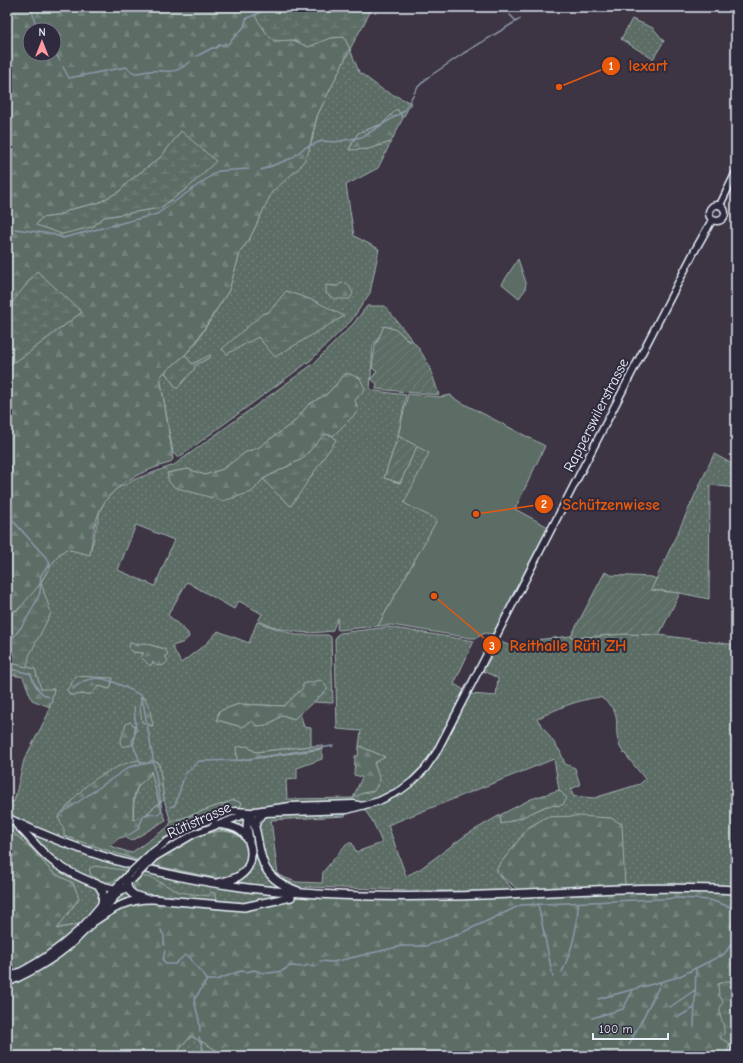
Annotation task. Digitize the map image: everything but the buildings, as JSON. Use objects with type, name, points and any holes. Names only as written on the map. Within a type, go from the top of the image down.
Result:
[{"type":"highway","points":[[248,813],[255,826],[260,857],[268,873],[279,883],[306,894]]},
{"type":"highway","points":[[211,884],[232,880],[245,872],[251,858],[247,827],[248,813]]},
{"type":"highway","points":[[255,826],[258,818],[264,814]]},
{"type":"highway","points":[[10,820],[51,860],[98,884],[114,889],[127,881],[131,894],[146,899],[244,907],[306,894]]},
{"type":"highway","points":[[10,820],[53,839],[109,859],[155,872],[211,884],[252,890],[306,894],[416,897],[640,888],[736,890]]},
{"type":"highway","points":[[215,824],[235,828],[247,838],[250,845]]},
{"type":"highway","points":[[98,884],[103,893],[102,904]]},
{"type":"highway","points":[[96,920],[126,903],[146,899]]},
{"type":"main road","points":[[720,205],[736,172]]},
{"type":"main road","points":[[715,204],[720,205],[725,210],[724,217],[719,221],[712,220],[709,214],[710,208],[715,204]]},
{"type":"main road","name":"Rapperswilerstrasse","points":[[248,813],[264,814],[354,810],[383,799],[407,786],[425,769],[436,753],[694,252],[712,220]]},
{"type":"main road","name":"Rapperswilerstrasse","points":[[248,813],[263,809],[291,806],[354,804],[362,806]]},
{"type":"main road","name":"Rütistrasse","points":[[7,983],[31,972],[70,945],[96,920],[127,881],[176,836],[206,820],[235,812],[248,813]]},
{"type":"main road","name":"Rütistrasse","points":[[153,856],[215,824],[248,813]]},
{"type":"main road","name":"Rütistrasse","points":[[7,978],[39,962],[60,947],[81,927],[114,889],[127,881]]},
{"type":"green space","points":[[7,7],[268,7],[274,41],[293,40],[308,46],[330,38],[344,37],[350,49],[317,116],[308,154],[300,167],[272,192],[249,240],[241,250],[229,290],[195,343],[185,355],[160,376],[173,459],[170,463],[130,479],[112,493],[105,501],[96,520],[90,555],[66,549],[51,566],[26,602],[18,609],[7,614],[7,366],[24,356],[82,312],[10,307],[7,309]],"holes":[[[171,144],[216,161],[189,187],[160,208],[104,217],[92,227],[41,218],[57,216],[72,209],[98,203],[120,191],[129,181],[161,157]]]},
{"type":"green space","points":[[268,7],[373,7],[350,49],[344,37],[330,38],[308,47],[293,40],[274,41],[267,34],[255,16]]},
{"type":"green space","points":[[632,19],[653,28],[664,41],[653,59],[621,39]]},
{"type":"green space","points":[[350,49],[359,72],[383,90],[411,103],[403,118],[397,110],[382,124],[358,133],[349,149],[368,149],[391,142],[378,168],[346,185],[354,236],[379,249],[370,293],[351,321],[311,360],[178,458],[173,453],[160,377],[165,372],[176,388],[193,366],[210,356],[192,364],[185,355],[196,343],[229,290],[241,250],[249,240],[272,191],[300,167],[312,141],[317,116]]},
{"type":"green space","points":[[397,109],[403,118],[391,142],[368,149],[349,150],[358,133],[382,124]]},
{"type":"green space","points":[[181,131],[216,161],[189,187],[160,208],[104,217],[92,227],[62,234],[36,225],[41,218],[57,216],[72,209],[98,203],[120,191],[129,181],[161,157]]},
{"type":"green space","points":[[518,259],[526,283],[525,290],[519,298],[502,284]]},
{"type":"green space","points":[[37,271],[82,312],[24,356],[7,366],[7,309]]},
{"type":"green space","points":[[341,283],[348,284],[353,293],[350,299],[334,299],[326,293],[326,285],[338,286]]},
{"type":"green space","points":[[286,291],[315,301],[344,316],[275,357],[258,337],[227,354],[222,349],[262,314],[269,312]]},
{"type":"green space","points":[[367,306],[385,306],[412,340],[410,342],[397,330],[385,326],[373,347],[370,389],[406,395],[398,436],[384,478],[400,483],[417,446],[429,452],[438,519],[378,626],[339,630],[337,629],[338,618],[332,631],[311,633],[294,632],[258,621],[262,614],[239,601],[234,609],[187,582],[168,615],[188,633],[189,637],[182,643],[172,646],[181,663],[207,643],[218,631],[249,643],[257,622],[296,635],[328,635],[331,637],[333,703],[313,702],[328,689],[303,688],[284,706],[239,704],[219,711],[217,720],[242,727],[252,721],[257,726],[267,725],[283,715],[293,719],[300,713],[304,727],[311,728],[311,746],[255,752],[247,746],[237,760],[322,749],[322,759],[297,768],[297,779],[286,780],[287,799],[353,798],[380,780],[374,763],[385,757],[359,746],[361,731],[337,729],[335,640],[337,635],[340,633],[388,627],[474,641],[454,684],[471,694],[496,696],[498,678],[483,671],[500,642],[511,646],[524,647],[535,640],[571,636],[573,638],[625,634],[659,635],[736,645],[736,890],[624,889],[611,818],[546,817],[528,828],[497,868],[497,873],[517,893],[307,887],[294,896],[258,905],[96,920],[56,929],[79,899],[73,883],[53,873],[32,849],[10,830],[7,832],[7,800],[14,802],[24,760],[48,714],[54,689],[41,690],[35,669],[7,662],[7,614],[18,609],[27,602],[34,594],[51,566],[66,549],[90,554],[100,511],[105,501],[116,489],[138,478],[174,465],[313,364],[353,324]],"holes":[[[346,373],[358,411],[333,436],[336,440],[263,479],[252,492],[167,473],[188,469],[205,475],[223,469],[246,452],[258,448],[294,422],[308,405],[328,393]],[[136,525],[174,540],[155,586],[118,570]],[[143,643],[165,649],[165,656],[150,665],[144,653],[133,652],[137,645]],[[113,678],[110,689],[99,686],[91,694],[70,695]],[[141,697],[145,698],[152,726],[142,722]],[[600,697],[613,709],[616,715],[618,741],[621,749],[645,779],[640,784],[594,798],[573,796],[571,789],[580,785],[575,768],[565,764],[560,751],[537,719],[560,708],[583,700]],[[554,759],[559,790],[567,798],[501,824],[500,815],[466,835],[420,869],[406,876],[388,825]],[[159,763],[164,800],[171,822],[234,800],[242,804],[239,808],[207,817],[178,831],[137,860],[64,829],[58,817],[147,764]],[[362,806],[373,822],[382,843],[356,852],[352,843],[347,843],[323,872],[322,883],[296,882],[278,875],[271,820],[345,816],[347,810]],[[230,831],[237,834],[244,840],[216,878],[152,865],[171,850],[193,838],[208,833]]]},
{"type":"green space","points":[[384,326],[397,330],[409,342],[412,340],[417,346],[428,366],[439,395],[376,389],[377,384],[371,379],[377,371],[372,368],[375,347]]},
{"type":"green space","points":[[185,355],[192,364],[210,355],[211,357],[194,366],[195,368],[177,389],[165,372]]},
{"type":"green space","points":[[346,373],[360,378],[365,389],[355,400],[358,411],[333,436],[325,434],[302,459],[263,479],[252,492],[223,501],[174,487],[169,482],[167,473],[188,469],[205,475],[223,469],[246,452],[258,448],[294,422],[308,405],[328,393]]},
{"type":"green space","points":[[408,394],[439,397],[451,395],[453,398],[545,446],[515,509],[548,527],[493,633],[485,633],[476,638],[471,638],[391,625],[378,626],[437,520],[404,503],[429,453],[398,436]]},
{"type":"green space","points":[[325,434],[333,436],[336,440],[291,506],[263,479],[302,459]]},
{"type":"green space","points":[[398,436],[417,446],[400,483],[384,478]]},
{"type":"green space","points":[[714,454],[736,466],[736,488],[710,485],[709,599],[680,593],[651,590]]},
{"type":"green space","points":[[605,572],[610,575],[652,577],[656,579],[651,590],[680,593],[659,635],[625,634],[572,638],[571,636]]},
{"type":"green space","points":[[41,583],[51,613],[29,656],[27,667],[7,662],[7,614],[18,610]]},
{"type":"green space","points":[[130,643],[137,645],[143,643],[165,649],[168,654],[165,656],[168,661],[164,665],[157,666],[153,662],[150,666],[141,657],[144,653],[133,652],[129,648]]},
{"type":"green space","points":[[7,662],[35,669],[41,689],[54,689],[50,707],[32,700],[23,677],[7,674]]},
{"type":"green space","points":[[76,676],[113,678],[110,689],[99,686],[91,694],[70,695],[67,690]]},
{"type":"green space","points":[[321,680],[328,689],[294,719],[283,715],[267,725],[257,726],[252,721],[242,727],[217,720],[219,711],[239,704],[284,706],[303,688],[303,684]]},
{"type":"green space","points":[[141,697],[145,698],[150,710],[153,726],[142,722],[140,708]]},
{"type":"green space","points":[[130,722],[135,727],[134,744],[123,747],[120,743],[126,724]]},
{"type":"green space","points":[[322,745],[322,749],[237,761],[236,747],[247,746],[255,752]]},
{"type":"green space","points":[[359,746],[385,757],[374,763],[380,780],[374,791],[363,793],[353,798],[362,777],[354,775],[355,756],[358,756]]},
{"type":"green space","points":[[138,760],[147,764],[151,760],[159,763],[164,800],[159,803],[166,820],[131,841],[125,837],[119,838],[110,846],[131,853],[168,827],[171,822],[234,800],[242,803],[239,808],[207,817],[178,831],[137,860],[64,836],[64,829],[58,817],[76,796],[88,784],[101,775],[116,767]],"holes":[[[151,771],[159,803],[145,815],[133,820],[134,797],[137,788],[148,777]]]},
{"type":"green space","points":[[151,770],[159,803],[145,815],[133,820],[136,791],[149,775]]},
{"type":"green space","points":[[559,790],[567,798],[563,805],[546,806],[523,817],[501,824],[500,815],[531,799]]},
{"type":"green space","points":[[577,816],[611,818],[622,824],[625,889],[736,890],[736,1056],[226,1056],[191,1036],[177,1052],[176,1056],[7,1056],[7,832],[10,830],[32,849],[53,873],[73,883],[79,898],[57,929],[96,920],[131,901],[244,907],[306,894],[334,896],[605,889],[519,890],[497,873],[497,868],[528,828],[546,817]]},
{"type":"green space","points":[[224,831],[237,834],[244,842],[247,850],[248,857],[246,864],[234,875],[226,878],[216,878],[152,865],[167,852],[195,837]]},
{"type":"green space","points":[[94,866],[126,871],[117,879],[106,882],[91,875],[89,869]]},
{"type":"green space","points":[[140,876],[152,878],[179,892],[209,896],[211,892],[215,893],[217,900],[215,902],[139,893],[136,892],[133,884]]},
{"type":"green space","points":[[727,981],[736,982],[736,1055],[727,1052],[730,1044],[720,1038],[724,1034],[720,1014],[723,1002],[719,995],[718,984]]},
{"type":"green space","points":[[191,1036],[226,1056],[176,1056],[177,1052]]},
{"type":"green space","points":[[201,1041],[226,1056],[205,1056]]},
{"type":"waterway","points":[[31,7],[35,22]]},
{"type":"waterway","points":[[197,56],[212,48],[216,48],[219,45],[228,44],[244,27],[246,19],[271,7]]},
{"type":"waterway","points":[[503,7],[506,10]]},
{"type":"waterway","points":[[510,15],[516,21]]},
{"type":"waterway","points":[[261,170],[292,158],[304,148],[322,141],[335,142],[362,137],[404,111],[417,88],[427,78],[464,53],[520,19]]},
{"type":"waterway","points":[[63,67],[69,78],[126,67],[132,72],[137,73],[149,71],[174,71],[184,67],[190,62]]},
{"type":"waterway","points":[[7,156],[11,154]]},
{"type":"waterway","points":[[15,229],[52,234],[63,238],[157,214],[218,171],[249,169]]},
{"type":"waterway","points":[[7,514],[49,561],[50,565],[42,573],[40,591],[33,609],[7,644]]},
{"type":"waterway","points":[[7,668],[31,674],[37,688],[45,696],[49,697]]},
{"type":"waterway","points":[[73,689],[81,682],[99,678],[116,683],[142,696],[162,810],[158,815],[149,813],[143,817],[138,829],[129,835]]},
{"type":"waterway","points":[[134,706],[136,731],[132,742],[141,764]]},
{"type":"waterway","points":[[170,807],[175,805],[185,774],[199,761],[241,760],[333,746]]},
{"type":"waterway","points":[[62,813],[129,767],[154,762]]},
{"type":"waterway","points":[[320,961],[333,962],[402,946],[426,946],[459,934],[521,905],[682,898],[710,900],[736,909]]},
{"type":"waterway","points":[[734,900],[736,909]]},
{"type":"waterway","points":[[562,972],[574,938],[578,903]]},
{"type":"waterway","points":[[538,904],[553,977]]},
{"type":"waterway","points":[[161,930],[164,936],[164,945]]},
{"type":"waterway","points":[[598,999],[678,977],[724,954],[736,939]]},
{"type":"waterway","points":[[165,951],[163,960],[166,964],[175,964],[185,955],[190,957],[207,980],[194,1000],[200,1031]]},
{"type":"waterway","points":[[208,980],[216,980],[241,971],[247,972],[254,970],[270,973],[282,971],[290,966],[304,967],[307,965],[314,967],[318,965]]},
{"type":"waterway","points":[[694,1027],[696,969]]},
{"type":"waterway","points":[[629,1045],[661,983]]},
{"type":"waterway","points":[[736,985],[731,986],[736,1007]]},
{"type":"waterway","points":[[592,1018],[623,1009],[633,990]]},
{"type":"waterway","points":[[670,1007],[695,990]]},
{"type":"waterway","points":[[678,1017],[694,1008]]},
{"type":"waterway","points":[[199,1037],[205,1056]]},
{"type":"place","name":"lexart","points":[[559,87]]},
{"type":"place","name":"Schützenwiese","points":[[476,514]]},
{"type":"place","name":"Reithalle Rüti ZH","points":[[434,596]]}]
